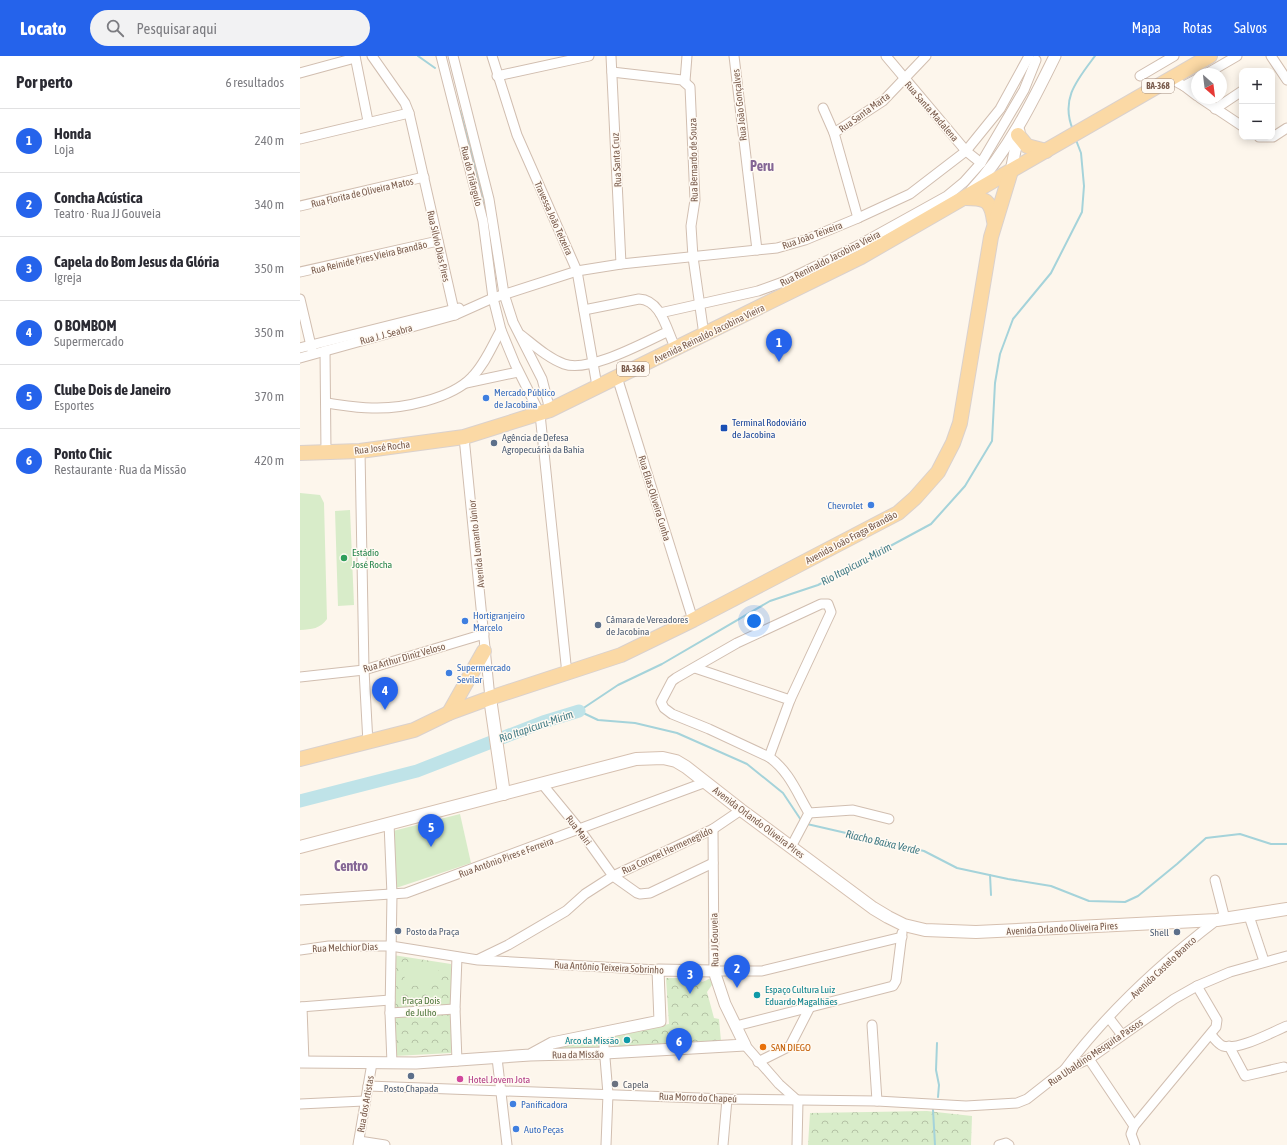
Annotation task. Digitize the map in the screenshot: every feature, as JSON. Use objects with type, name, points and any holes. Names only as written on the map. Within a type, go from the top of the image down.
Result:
[{"type":"main road","name":"BA-368","points":[[1011,171],[1210,56]]},
{"type":"main road","points":[[1020,129],[1027,146],[1051,148]]},
{"type":"main road","points":[[955,200],[1011,171]]},
{"type":"main road","name":"Avenida João Fraga Brandão","points":[[491,702],[621,655],[693,620],[898,512],[915,498],[938,472],[953,443],[960,423],[994,224],[1011,171]]},
{"type":"main road","points":[[955,200],[980,198],[988,202],[992,208],[994,224]]},
{"type":"main road","name":"BA-368","points":[[858,252],[955,200]]},
{"type":"main road","name":"Avenida Reinaldo Jacobina Vieira","points":[[464,437],[545,412],[704,335],[777,292],[798,289],[819,278],[858,252]]},
{"type":"main road","name":"Rua José Rocha","points":[[300,453],[360,451],[464,437]]},
{"type":"main road","points":[[449,713],[484,650]]},
{"type":"main road","points":[[300,759],[368,743],[414,730],[449,713],[491,702],[503,788]]},
{"type":"main road","name":"Avenida Orlando Oliveira Pires","points":[[300,847],[389,823],[503,788],[543,785],[636,759],[651,757],[676,761],[873,908],[904,925],[940,932],[976,932],[1221,920]]},
{"type":"main road","name":"Avenida Castelo Branco","points":[[1221,920],[1287,909]]},
{"type":"street","name":"Rua Silvio Dias Pires","points":[[372,56],[405,103],[409,113],[455,312]]},
{"type":"street","name":"Rua do Triângulo","points":[[441,56],[484,221],[493,298],[501,330],[518,372],[545,412]]},
{"type":"street","name":"Rua do Triângulo","points":[[453,56],[489,199],[504,294]]},
{"type":"street","name":"Travessa João Teizeira","points":[[492,56],[497,76],[518,135],[570,252],[584,310],[597,386]]},
{"type":"street","points":[[497,76],[567,58],[589,56]]},
{"type":"street","name":"Rua Santa Cruz","points":[[611,56],[621,264]]},
{"type":"street","name":"Rua Bernardo de Souza","points":[[687,56],[695,200],[691,226],[698,305],[704,335]]},
{"type":"street","name":"Rua João Gonçalves","points":[[734,56],[757,250]]},
{"type":"street","name":"Rua Santa Madalena","points":[[886,56],[904,80],[966,151],[981,163]]},
{"type":"street","name":"Rua Santa Marta","points":[[834,133],[883,101],[926,56]]},
{"type":"street","points":[[1140,76],[1174,56]]},
{"type":"street","points":[[1216,68],[1237,56]]},
{"type":"street","points":[[1271,56],[1274,68]]},
{"type":"street","points":[[300,73],[355,57],[368,121]]},
{"type":"street","points":[[1031,57],[1053,61],[1020,129],[992,166],[955,200],[964,182],[981,163],[1024,90],[1031,57]]},
{"type":"street","name":"Rua João Teixeira","points":[[504,294],[576,272],[621,264],[757,250],[791,244],[858,218],[910,194],[966,151],[1000,109],[1031,57]]},
{"type":"street","points":[[1275,70],[1287,80]]},
{"type":"street","points":[[612,72],[688,84]]},
{"type":"street","points":[[1171,79],[1191,91]]},
{"type":"street","points":[[1184,86],[1191,82]]},
{"type":"street","points":[[1215,109],[1239,93]]},
{"type":"street","points":[[1208,104],[1239,124]]},
{"type":"street","points":[[824,108],[834,133],[858,218]]},
{"type":"street","points":[[300,138],[368,121],[409,113]]},
{"type":"street","points":[[1011,171],[1020,129]]},
{"type":"street","points":[[1275,136],[1286,129]]},
{"type":"street","name":"Rua Florita de Oliveira Matos","points":[[300,206],[424,177]]},
{"type":"street","name":"Rua Reinide Pires Vieira Brandão","points":[[300,272],[438,241]]},
{"type":"street","name":"Rua Reninaldo Jacobina Vieira","points":[[660,313],[777,292],[858,252]]},
{"type":"street","points":[[504,294],[519,333],[542,379],[567,674]]},
{"type":"street","name":"Rua J. J. Seabra","points":[[300,358],[312,349],[455,312],[504,294]]},
{"type":"street","points":[[300,299],[312,349]]},
{"type":"street","points":[[584,310],[639,299],[648,301],[660,313],[667,332],[676,349]]},
{"type":"street","name":"Rua J. J. Seabra","points":[[300,348],[325,351],[410,324]]},
{"type":"street","points":[[326,403],[373,408],[410,404],[437,398],[463,384],[480,368],[501,330]]},
{"type":"street","points":[[519,333],[538,349],[565,364],[574,367],[594,364],[667,332]]},
{"type":"street","points":[[325,351],[326,452]]},
{"type":"street","points":[[463,384],[518,372]]},
{"type":"street","name":"Rua Elias Oliveira Cunha","points":[[617,377],[693,620]]},
{"type":"street","name":"Avenida Lomanto Júnior","points":[[464,437],[484,634],[484,650],[491,702]]},
{"type":"street","points":[[360,451],[364,670],[368,743]]},
{"type":"street","points":[[769,757],[790,700],[831,612],[828,604],[821,604],[762,630],[672,681],[662,697],[661,702],[664,708],[672,714],[769,757],[787,774],[806,819],[792,847]]},
{"type":"street","name":"Rua Arthur Diniz Veloso","points":[[300,677],[364,670],[484,634]]},
{"type":"street","points":[[696,668],[790,700]]},
{"type":"street","name":"Rua Antônio Pires e Ferreira","points":[[300,900],[406,893],[580,830],[706,782]]},
{"type":"street","name":"Rua Mairi","points":[[543,785],[580,830],[613,876]]},
{"type":"street","name":"Rua Coronel Hermenegildo","points":[[478,960],[508,945],[566,911],[585,894],[613,876],[713,829],[741,810]]},
{"type":"street","points":[[806,819],[853,810],[889,819]]},
{"type":"street","points":[[389,823],[392,895],[390,1000],[392,1063]]},
{"type":"street","name":"Rua JJ Gouveia","points":[[713,829],[714,971],[725,1004],[745,1045]]},
{"type":"street","name":"Rua Coronel Hermenegildo","points":[[613,876],[636,893],[645,894],[665,887],[713,863]]},
{"type":"street","points":[[1215,880],[1221,920]]},
{"type":"street","points":[[1249,916],[1264,961]]},
{"type":"street","name":"Avenida Castelo Branco","points":[[1064,1070],[1076,1054],[1109,1018],[1180,948],[1221,920]]},
{"type":"street","points":[[736,1026],[894,985],[896,981],[904,925]]},
{"type":"street","name":"Rua Antônio Teixeira Sobrinho","points":[[457,957],[478,960],[658,970],[762,971],[902,937]]},
{"type":"street","points":[[508,945],[511,962]]},
{"type":"street","name":"Rua Melchior Dias","points":[[300,950],[328,946],[391,946]]},
{"type":"street","points":[[390,1000],[301,1007],[302,1062],[392,1063],[457,1061],[455,1009],[457,957],[391,946]]},
{"type":"street","name":"Rua Ubaldino Mesquita Passos","points":[[798,1100],[877,1101],[966,1106],[1017,1103],[1027,1099],[1064,1070],[1086,1060],[1174,999],[1197,986],[1230,972],[1264,961],[1287,956]]},
{"type":"street","name":"Rua da Missão","points":[[530,1055],[552,1043],[603,1034],[660,1021],[658,970]]},
{"type":"street","points":[[1134,1143],[1131,1134],[1134,1126],[1211,1035],[1216,1027],[1217,1020],[1197,986]]},
{"type":"street","points":[[758,1062],[790,1046],[810,1007]]},
{"type":"street","points":[[390,1013],[455,1009]]},
{"type":"street","points":[[1109,1018],[1122,1035]]},
{"type":"street","points":[[872,1025],[877,1101]]},
{"type":"street","points":[[1211,1035],[1222,1046],[1229,1046],[1252,1040],[1287,1026]]},
{"type":"street","points":[[603,1034],[608,1094],[606,1145]]},
{"type":"street","points":[[745,1045],[758,1062],[779,1084],[798,1100],[797,1145]]},
{"type":"street","name":"Rua da Missão","points":[[457,1061],[530,1055],[605,1053],[745,1045]]},
{"type":"street","points":[[1229,1046],[1245,1076],[1284,1067]]},
{"type":"street","points":[[1076,1054],[1086,1060],[1134,1126]]},
{"type":"street","points":[[497,1058],[507,1145]]},
{"type":"street","name":"Rua dos Artistas","points":[[358,1143],[364,1101],[372,1063]]},
{"type":"street","name":"Rua Morro do Chapeú","points":[[368,1086],[727,1099],[798,1100]]},
{"type":"street","points":[[723,1145],[727,1099]]},
{"type":"street","points":[[300,1104],[364,1101]]},
{"type":"street","points":[[358,1143],[385,1145]]},
{"type":"green space","points":[[300,493],[320,495],[324,503],[327,619],[319,627],[300,630]]},
{"type":"green space","name":"Estádio José Rocha","points":[[350,510],[354,605],[338,606],[335,511]]},
{"type":"green space","points":[[460,814],[471,863],[396,888],[393,831]]},
{"type":"green space","name":"Praça Dois de Julho","points":[[393,955],[451,964],[451,1053],[394,1056]]},
{"type":"green space","points":[[404,966],[438,967],[439,985],[405,986]]},
{"type":"green space","points":[[666,978],[698,978],[702,982],[712,978],[714,982],[707,992],[714,1018],[719,1019],[721,1041],[614,1049],[614,1034],[669,1024]]},
{"type":"green space","points":[[600,1037],[601,1049],[546,1052],[545,1048]]},
{"type":"green space","points":[[927,1111],[972,1116],[971,1145],[808,1145],[810,1113]]},
{"type":"waterway","points":[[418,56],[435,68]]},
{"type":"waterway","name":"Rio Itapicuru-Mirim","points":[[1073,130],[1069,119],[1068,109],[1072,90],[1082,73],[1095,56]]},
{"type":"waterway","points":[[460,111],[486,207]]},
{"type":"waterway","name":"Rio Itapicuru-Mirim","points":[[579,711],[618,685],[662,664],[770,601],[818,585],[931,524],[965,486],[992,441],[995,383],[1000,354],[1013,319],[1051,273],[1082,212],[1084,186],[1081,153],[1076,140]]},
{"type":"waterway","name":"Riacho Baixa Verde","points":[[579,711],[598,720],[635,723],[677,733],[747,764],[783,793],[801,820]]},
{"type":"waterway","name":"Rio Itapicuru-Mirim","points":[[300,801],[417,771],[543,722],[579,711]]},
{"type":"waterway","name":"Riacho Baixa Verde","points":[[807,824],[924,851],[957,868],[1008,879],[1051,886],[1089,901],[1125,902],[1138,896],[1206,838],[1240,834],[1271,844],[1287,844]]},
{"type":"waterway","points":[[990,875],[991,895]]},
{"type":"waterway","points":[[937,1043],[936,1070],[939,1085],[938,1097]]},
{"type":"waterway","points":[[933,1110],[935,1145]]},
{"type":"place","name":"Honda","points":[[779,362]]},
{"type":"place","name":"Mercado Público de Jacobina","points":[[486,398]]},
{"type":"place","name":"Terminal Rodoviário de Jacobina","points":[[724,428]]},
{"type":"place","name":"Agência de Defesa Agropecuária da Bahia","points":[[494,443]]},
{"type":"place","name":"Chevrolet","points":[[871,505]]},
{"type":"place","name":"Estádio José Rocha","points":[[344,558]]},
{"type":"place","name":"Hortigranjeiro Marcelo","points":[[465,621]]},
{"type":"place","name":"Câmara de Vereadores de Jacobina","points":[[598,625]]},
{"type":"place","name":"Supermercado Sevilar","points":[[449,673]]},
{"type":"place","name":"O BOMBOM","points":[[385,710]]},
{"type":"place","name":"Clube Dois de Janeiro","points":[[431,847]]},
{"type":"place","name":"Posto da Praça","points":[[398,931]]},
{"type":"place","name":"Shell","points":[[1177,932]]},
{"type":"place","name":"Concha Acústica","points":[[737,988]]},
{"type":"place","name":"Capela do Bom Jesus da Glória","points":[[690,994]]},
{"type":"place","name":"Espaço Cultura Luiz Eduardo Magalhães","points":[[757,995]]},
{"type":"place","name":"Arco da Missão","points":[[627,1040]]},
{"type":"place","name":"SAN DIEGO","points":[[763,1047]]},
{"type":"place","name":"Ponto Chic","points":[[679,1061]]},
{"type":"place","name":"Posto Chapada","points":[[411,1076]]},
{"type":"place","name":"Hotel Jovem Jota","points":[[460,1079]]},
{"type":"place","name":"Capela","points":[[615,1084]]},
{"type":"place","name":"Panificadora","points":[[513,1104]]},
{"type":"place","name":"Auto Peças","points":[[516,1129]]},
{"type":"district","name":"Peru","points":[[762,166]]},
{"type":"district","name":"Centro","points":[[351,866]]}]
